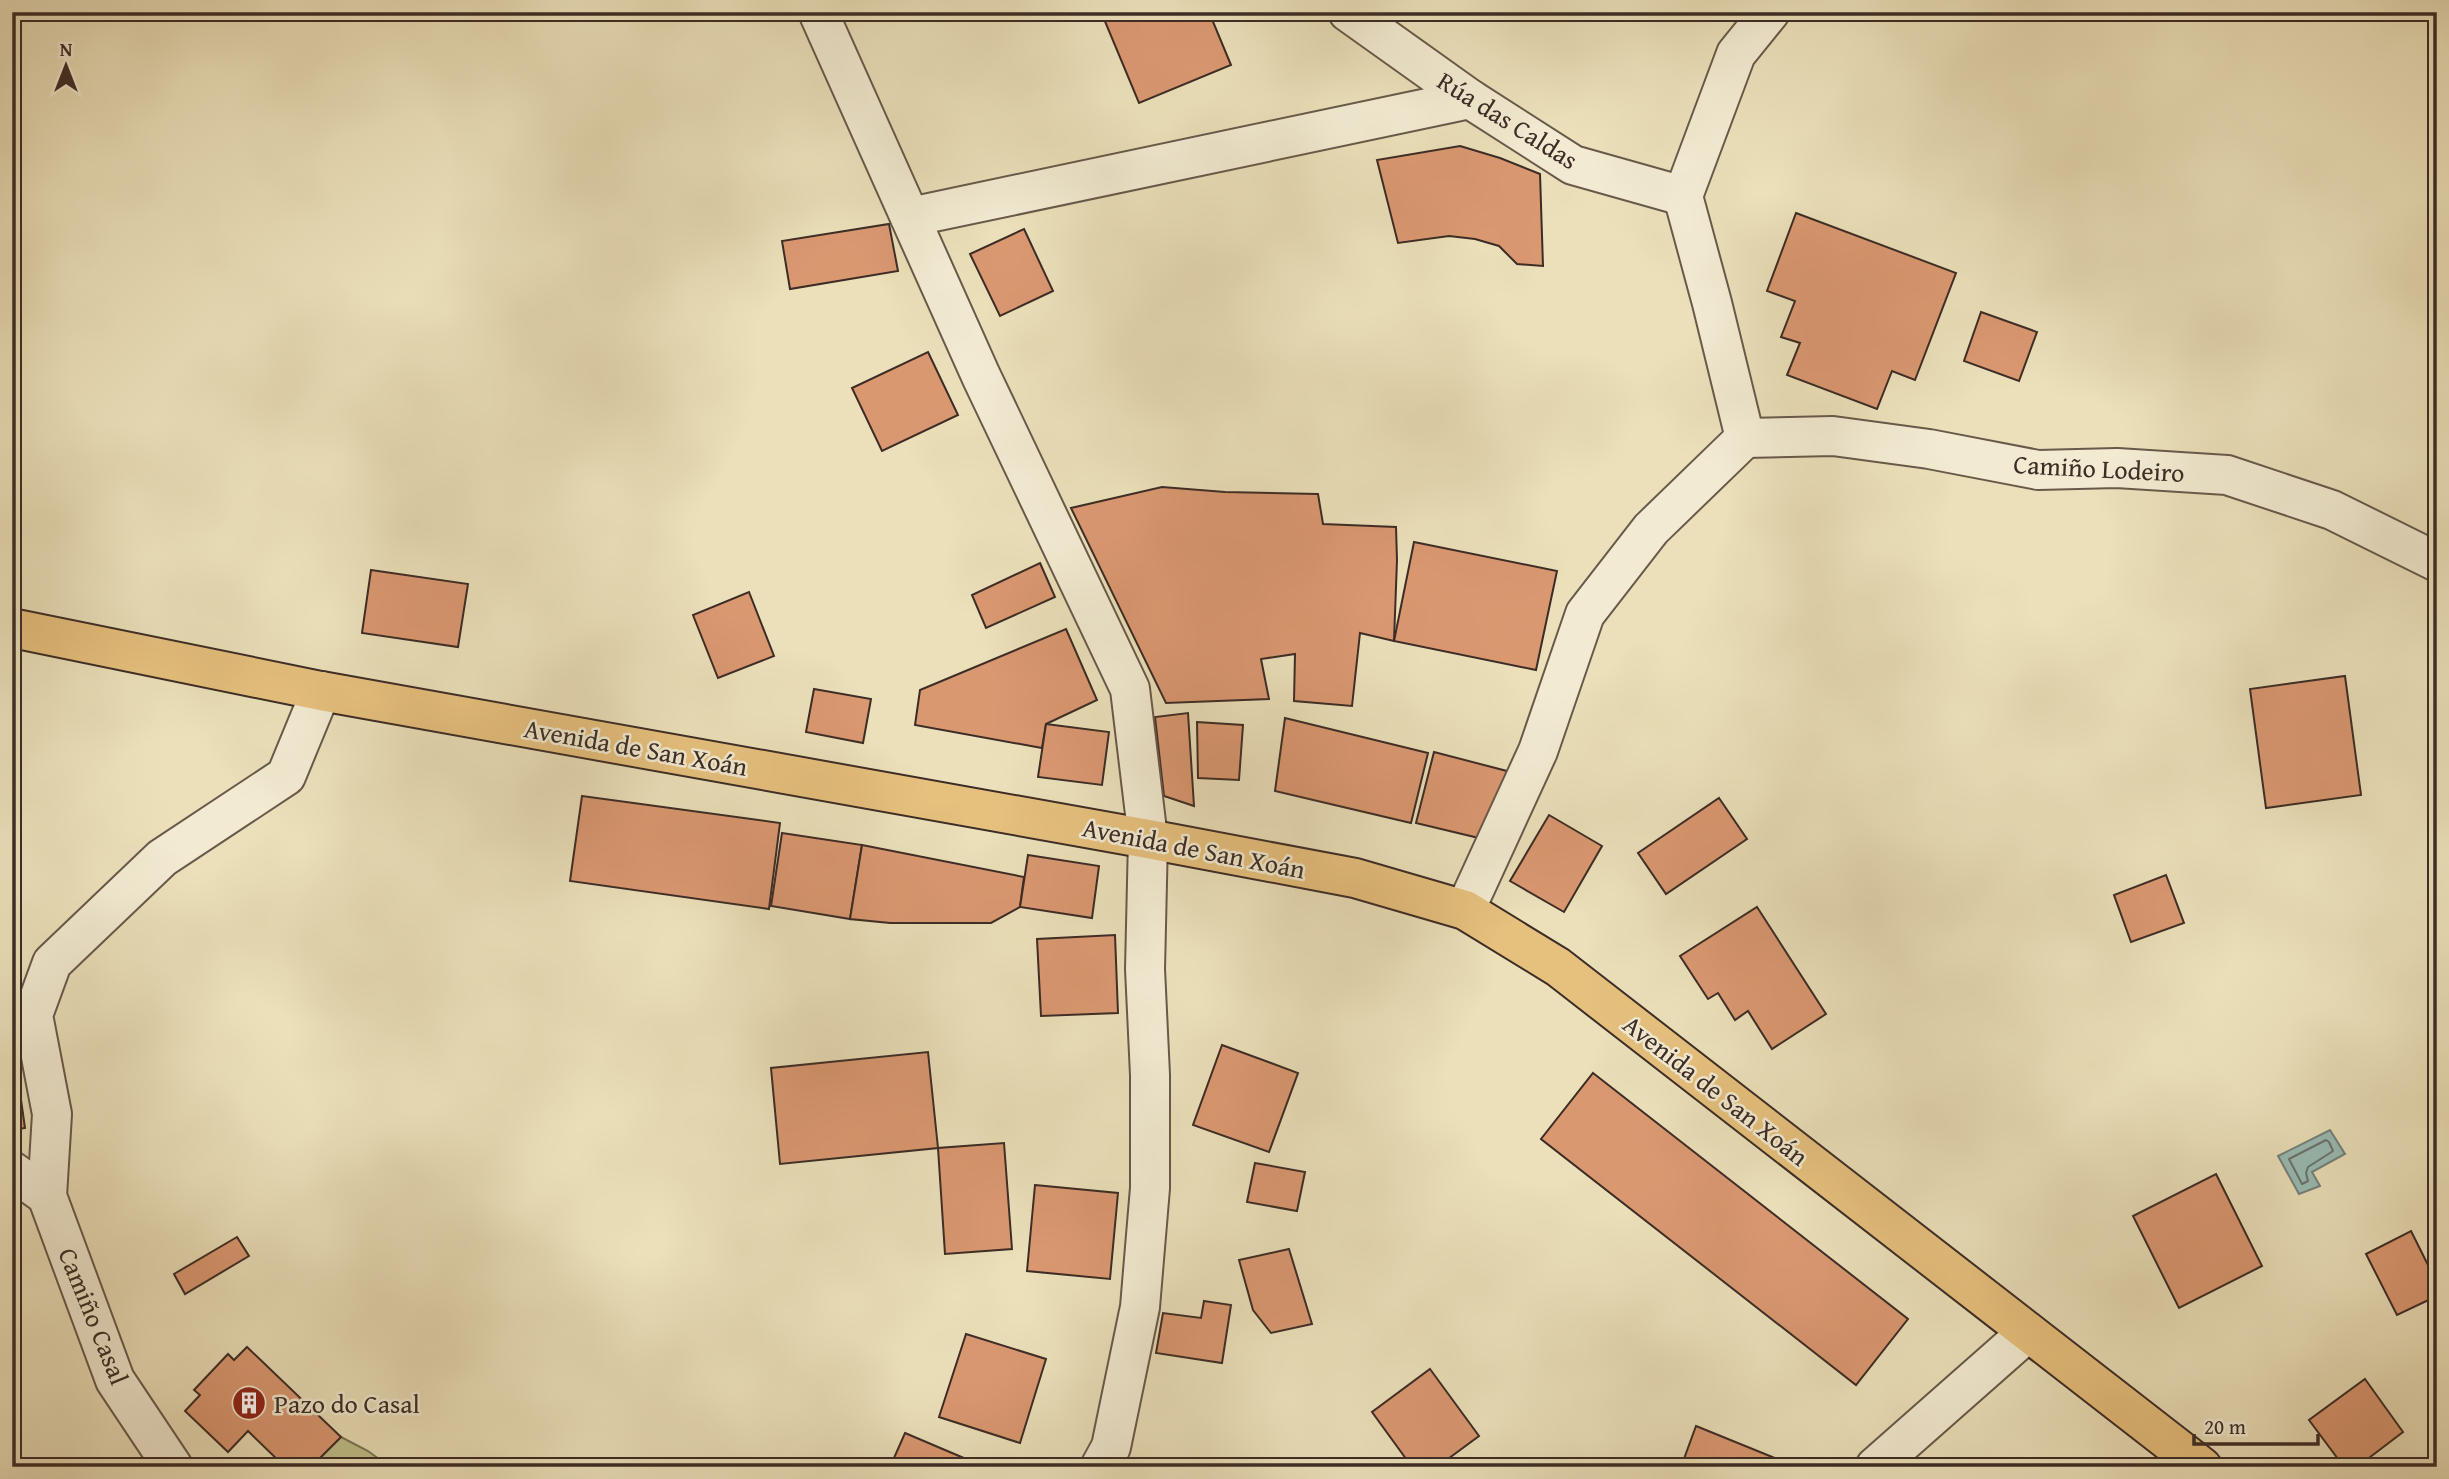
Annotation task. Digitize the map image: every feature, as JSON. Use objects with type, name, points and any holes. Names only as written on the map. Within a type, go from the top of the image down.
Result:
[{"type":"main road","name":"Avenida de San Xoán","points":[[12,628],[321,691],[1355,878],[1465,910],[1558,967],[2202,1467]]},
{"type":"street","points":[[818,12],[981,376],[1130,689],[1148,839],[1145,969],[1150,1074],[1150,1188],[1140,1307],[1111,1447],[1100,1467]]},
{"type":"street","name":"Rúa das Caldas","points":[[1348,12],[1470,99],[1573,165],[1683,196]]},
{"type":"street","points":[[1465,910],[1538,751],[1585,614],[1651,529],[1745,438],[1683,196],[1736,54],[1770,12]]},
{"type":"street","points":[[910,217],[1470,99]]},
{"type":"street","name":"Camiño Lodeiro","points":[[1745,438],[1833,436],[1929,449],[2038,470],[2117,468],[2227,475],[2332,510],[2437,562]]},
{"type":"street","points":[[47,1196],[52,1114],[33,1015],[52,963],[162,858],[286,776],[321,691]]},
{"type":"street","points":[[12,1171],[47,1196]]},
{"type":"street","name":"Camiño Casal","points":[[47,1196],[115,1380],[173,1467]]},
{"type":"street","points":[[1875,1466],[2028,1332]]},
{"type":"green space","points":[[341,1437],[368,1451],[390,1467],[311,1467]]},
{"type":"water","points":[[2330,1130],[2345,1154],[2312,1172],[2320,1186],[2299,1194],[2278,1156]]},
{"type":"building","points":[[1119,12],[1209,12],[1231,65],[1139,103],[1104,19]]},
{"type":"building","points":[[1460,146],[1540,174],[1543,266],[1517,264],[1499,246],[1475,239],[1449,236],[1398,243],[1377,160]]},
{"type":"building","points":[[1796,213],[1956,273],[1915,380],[1892,371],[1877,409],[1787,375],[1800,343],[1781,337],[1795,301],[1767,291]]},
{"type":"building","points":[[889,224],[898,271],[790,289],[782,241]]},
{"type":"building","points":[[1024,229],[1053,291],[1000,316],[970,254]]},
{"type":"building","points":[[1981,312],[2037,332],[2019,381],[1964,361]]},
{"type":"building","points":[[928,352],[958,415],[882,451],[852,388]]},
{"type":"building","points":[[1162,487],[1225,492],[1318,494],[1323,524],[1396,527],[1394,641],[1360,633],[1352,706],[1294,701],[1295,654],[1261,659],[1269,699],[1166,703],[1071,508]]},
{"type":"building","points":[[1414,542],[1557,571],[1536,670],[1394,641]]},
{"type":"building","points":[[1040,563],[1055,597],[986,628],[972,595]]},
{"type":"building","points":[[371,570],[468,584],[458,647],[362,633]]},
{"type":"building","points":[[749,592],[774,656],[718,678],[693,615]]},
{"type":"building","points":[[1066,629],[1097,700],[1046,724],[1042,748],[915,725],[920,690]]},
{"type":"building","points":[[2345,676],[2361,795],[2266,808],[2250,689]]},
{"type":"building","points":[[814,689],[871,699],[863,743],[806,732]]},
{"type":"building","points":[[1188,713],[1194,806],[1164,796],[1155,717]]},
{"type":"building","points":[[1285,718],[1428,753],[1411,823],[1275,791]]},
{"type":"building","points":[[1197,722],[1243,725],[1239,780],[1198,778]]},
{"type":"building","points":[[1046,724],[1109,732],[1102,785],[1038,777]]},
{"type":"building","points":[[1434,752],[1507,771],[1483,839],[1416,823]]},
{"type":"building","points":[[582,796],[780,823],[769,909],[570,881]]},
{"type":"building","points":[[1719,798],[1747,839],[1666,894],[1638,853]]},
{"type":"building","points":[[1549,815],[1602,846],[1564,912],[1510,881]]},
{"type":"building","points":[[782,833],[862,845],[850,919],[771,906]]},
{"type":"building","points":[[862,845],[1024,877],[1020,907],[991,923],[890,923],[850,919]]},
{"type":"building","points":[[1028,855],[1099,866],[1092,918],[1020,907]]},
{"type":"building","points":[[2166,875],[2184,923],[2131,942],[2114,895]]},
{"type":"building","points":[[1757,907],[1826,1014],[1772,1049],[1748,1011],[1735,1020],[1718,993],[1708,999],[1680,956]]},
{"type":"building","points":[[1115,935],[1118,1013],[1041,1016],[1037,939]]},
{"type":"building","points":[[1222,1045],[1298,1073],[1269,1152],[1193,1125]]},
{"type":"building","points":[[928,1052],[938,1148],[780,1164],[771,1068]]},
{"type":"building","points":[[12,1057],[15,1057],[25,1128],[12,1130]]},
{"type":"building","points":[[1593,1073],[1908,1319],[1856,1385],[1541,1139]]},
{"type":"building","points":[[1004,1143],[1012,1249],[945,1254],[938,1148]]},
{"type":"building","points":[[1255,1163],[1305,1172],[1297,1211],[1247,1202]]},
{"type":"building","points":[[2216,1174],[2262,1266],[2179,1308],[2133,1216]]},
{"type":"building","points":[[1035,1185],[1118,1193],[1110,1279],[1027,1271]]},
{"type":"building","points":[[2411,1231],[2437,1283],[2437,1296],[2397,1315],[2366,1254]]},
{"type":"building","points":[[237,1237],[249,1256],[185,1294],[174,1274]]},
{"type":"building","points":[[1289,1249],[1312,1324],[1271,1333],[1253,1310],[1239,1260]]},
{"type":"building","points":[[1204,1301],[1231,1305],[1222,1363],[1156,1353],[1163,1313],[1201,1318]]},
{"type":"building","points":[[966,1334],[1046,1359],[1020,1443],[939,1417]]},
{"type":"building","name":"Pazo do Casal","points":[[247,1347],[341,1437],[311,1467],[281,1467],[283,1465],[248,1431],[228,1452],[185,1411],[200,1395],[194,1390],[228,1354],[234,1360]]},
{"type":"building","points":[[1430,1369],[1479,1436],[1437,1467],[1412,1467],[1372,1412]]},
{"type":"building","points":[[2365,1379],[2403,1432],[2357,1467],[2344,1467],[2309,1420]]},
{"type":"building","points":[[1696,1426],[1797,1467],[1681,1467]]},
{"type":"building","points":[[905,1433],[985,1467],[890,1467]]},
{"type":"place","name":"Pazo do Casal","points":[[249,1403]]}]
